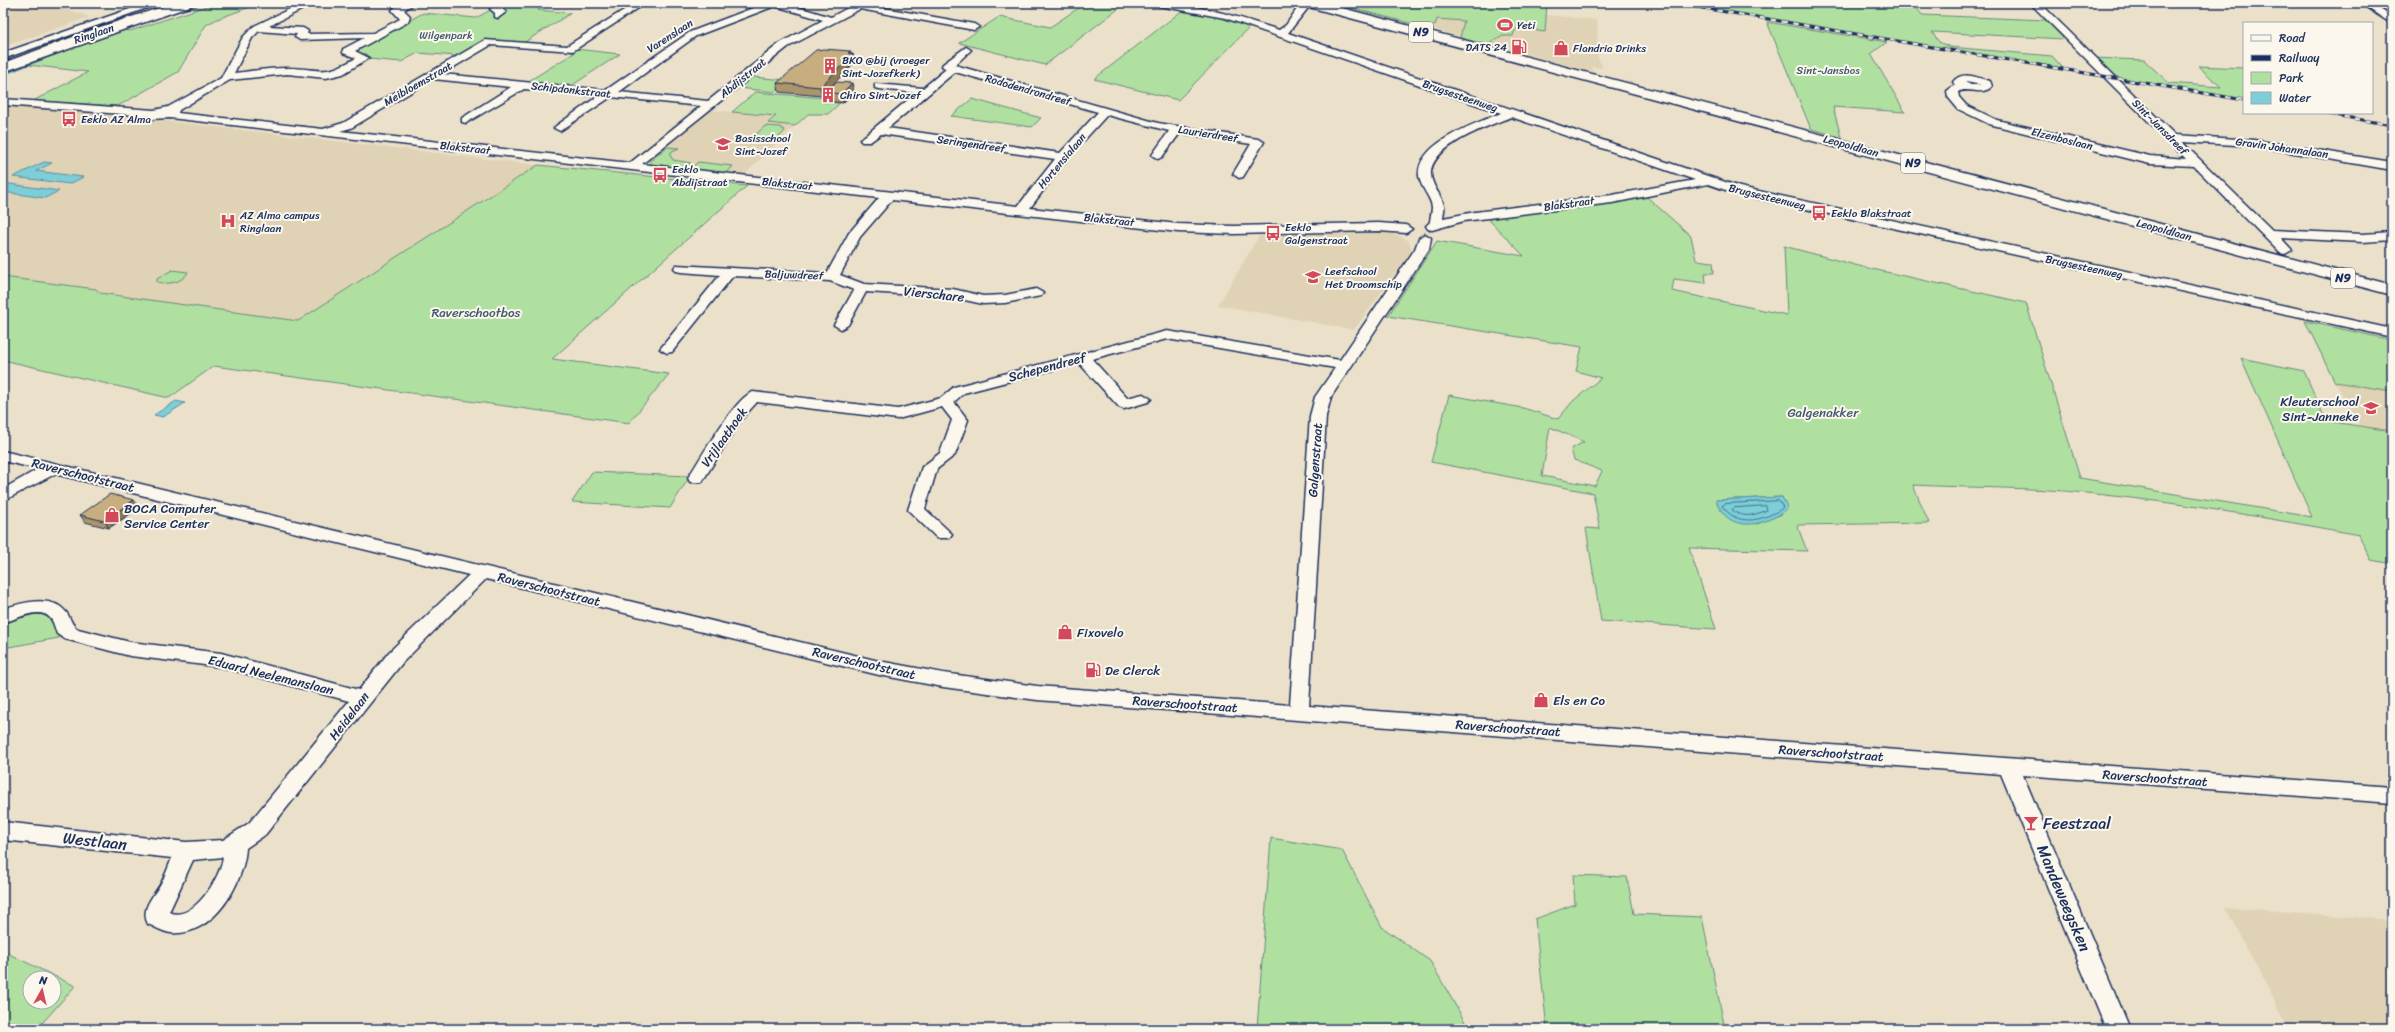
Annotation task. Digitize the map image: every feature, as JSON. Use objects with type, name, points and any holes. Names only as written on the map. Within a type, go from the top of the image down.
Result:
[{"type":"main road","name":"Ringlaan","points":[[3,68],[105,30],[187,3]]},
{"type":"main road","name":"Leopoldlaan","points":[[1308,3],[2392,290]]},
{"type":"street","points":[[3,56],[156,3]]},
{"type":"street","points":[[170,112],[216,87],[227,77],[248,37],[257,28],[310,3]]},
{"type":"street","points":[[227,77],[287,71],[326,75],[339,72],[364,58],[347,51],[405,20],[405,16],[397,10],[410,3]]},
{"type":"street","points":[[498,15],[501,12],[495,10],[501,6],[501,3]]},
{"type":"street","name":"Meibloemstraat","points":[[346,130],[431,76],[490,42],[569,49],[641,3]]},
{"type":"street","points":[[775,3],[832,20]]},
{"type":"street","name":"Varenslaan","points":[[560,128],[693,34],[723,20],[775,3]]},
{"type":"street","name":"Brugsesteenweg","points":[[1159,3],[1227,16],[1281,33],[1705,181],[1818,209],[2392,333]]},
{"type":"street","points":[[1281,33],[1290,28],[1301,8],[1308,3]]},
{"type":"street","name":"Sint-Jansdreef","points":[[2035,3],[2285,250]]},
{"type":"street","points":[[2366,3],[2392,21]]},
{"type":"street","points":[[861,5],[974,27]]},
{"type":"street","name":"Abdijstraat","points":[[632,167],[784,45],[861,5]]},
{"type":"street","points":[[257,28],[303,31],[300,37],[375,35]]},
{"type":"street","points":[[953,68],[946,66],[966,50]]},
{"type":"street","points":[[866,140],[953,68]]},
{"type":"street","name":"Rododendrondreef","points":[[953,68],[1101,115]]},
{"type":"street","name":"Schipdonkstraat","points":[[431,76],[710,104]]},
{"type":"street","name":"Elzenboslaan","points":[[1962,85],[1952,91],[1956,100],[1970,112],[1994,122],[2150,160],[2197,163]]},
{"type":"street","points":[[466,120],[522,86]]},
{"type":"street","points":[[879,86],[924,91]]},
{"type":"street","name":"Blakstraat","points":[[4,102],[154,113],[153,116],[156,117],[170,112],[321,132],[346,130],[632,167],[1178,228],[1234,230],[1422,225],[1659,191],[1705,181]]},
{"type":"street","points":[[1425,238],[1409,234],[1422,225],[1438,206],[1428,190],[1426,167],[1433,154],[1450,141],[1510,113]]},
{"type":"street","name":"Laurierdreef","points":[[1101,115],[1157,126],[1258,142],[1239,174]]},
{"type":"street","name":"Hortensialaan","points":[[1021,211],[1063,157],[1101,115]]},
{"type":"street","points":[[1158,155],[1177,129]]},
{"type":"street","name":"Seringendreef","points":[[879,130],[1063,157]]},
{"type":"street","name":"Gravin Johannalaan","points":[[2172,138],[2254,143],[2392,166]]},
{"type":"street","name":"Baljuwdreef","points":[[681,268],[832,277],[854,236],[888,196]]},
{"type":"street","name":"Galgenstraat","points":[[1299,712],[1318,416],[1323,397],[1422,249],[1425,238],[1437,233],[1437,231],[1422,225]]},
{"type":"street","points":[[2270,234],[2363,238],[2392,236]]},
{"type":"street","points":[[667,350],[730,272]]},
{"type":"street","name":"Vierschare","points":[[832,277],[862,288],[953,293],[962,297],[1012,300],[1036,293]]},
{"type":"street","points":[[841,325],[862,288]]},
{"type":"street","name":"Schependreef","points":[[753,397],[898,414],[946,402],[959,390],[1167,336],[1343,365]]},
{"type":"street","points":[[1082,358],[1124,404],[1143,399]]},
{"type":"street","name":"Vrijlaathoek","points":[[696,478],[734,419],[753,397]]},
{"type":"street","points":[[943,534],[916,510],[930,467],[947,455],[960,420],[946,402]]},
{"type":"street","name":"Raverschootstraat","points":[[3,456],[878,668],[943,680],[1036,693],[2392,795]]},
{"type":"street","points":[[3,496],[53,468]]},
{"type":"street","name":"Heidelaan","points":[[212,851],[235,846],[257,829],[396,657],[483,572]]},
{"type":"street","name":"Eduard Neelemanslaan","points":[[3,617],[19,610],[38,608],[54,612],[60,616],[64,629],[72,634],[130,649],[221,660],[363,698]]},
{"type":"street","name":"Mandeweegsken","points":[[2009,767],[2118,1029]]},
{"type":"street","name":"Westlaan","points":[[3,831],[186,851],[212,851]]},
{"type":"street","points":[[186,851],[173,883],[159,904],[156,918],[165,924],[181,924],[193,919],[210,906],[237,856],[235,846]]},
{"type":"shaded area","points":[[3,3],[48,3],[90,17],[3,47]]},
{"type":"shaded area","points":[[1547,3],[1546,15],[1597,20],[1598,58],[1603,68],[1592,67],[1593,72],[1429,28],[1435,25],[1439,14]]},
{"type":"shaded area","name":"AZ Alma campus Ringlaan","points":[[3,105],[132,117],[538,165],[298,321],[100,293],[96,289],[3,277]]},
{"type":"shaded area","name":"Basisschool Sint-Jozef","points":[[712,110],[802,119],[744,175],[652,165],[649,162]]},
{"type":"shaded area","name":"Leefschool Het Droomschip","points":[[1382,232],[1397,235],[1408,240],[1412,250],[1354,330],[1218,305],[1259,236]]},
{"type":"shaded area","name":"Kleuterschool Sint-Janneke","points":[[2335,382],[2392,391],[2392,431],[2360,426]]},
{"type":"shaded area","points":[[2226,907],[2392,920],[2392,1029],[2289,1029]]},
{"type":"green space","points":[[216,3],[261,3],[217,19],[206,25],[178,72],[118,106],[33,101],[88,72],[28,65],[123,29],[130,31]]},
{"type":"green space","name":"Wilgenpark","points":[[503,3],[550,3],[538,10],[571,13],[523,43],[485,40],[456,56],[418,53],[401,62],[369,59],[366,54],[353,51],[423,13],[476,18]]},
{"type":"green space","points":[[585,3],[632,3],[617,8],[581,5]]},
{"type":"green space","points":[[1059,3],[1126,3],[1045,65],[959,43],[999,17],[1050,27],[1080,7]]},
{"type":"green space","name":"Yeti","points":[[1332,3],[1547,3],[1545,32],[1519,28],[1514,32],[1513,36],[1503,36],[1487,45],[1460,38],[1464,21],[1437,19],[1435,25],[1429,28]]},
{"type":"green space","name":"Sint-Jansbos","points":[[1682,3],[1913,3],[1922,15],[2046,20],[2064,39],[1932,32],[1939,42],[1950,47],[2052,56],[2063,68]]},
{"type":"green space","points":[[1183,10],[1226,19],[1250,27],[1178,100],[1094,79]]},
{"type":"green space","name":"Sint-Jansbos","points":[[1767,22],[1887,42],[1871,54],[1905,112],[1833,107],[1841,137],[1811,129]]},
{"type":"green space","points":[[575,49],[620,54],[571,86],[527,82],[574,53],[571,52]]},
{"type":"green space","points":[[2093,58],[2144,60],[2169,83],[2221,87],[2198,66],[2243,68],[2243,99],[2112,77]]},
{"type":"green space","points":[[752,77],[787,80],[774,92],[739,88]]},
{"type":"green space","points":[[755,92],[825,98],[821,102],[840,103],[828,114],[808,114],[795,126],[768,123],[776,116],[732,112]]},
{"type":"green space","points":[[972,99],[1041,118],[1032,127],[951,116]]},
{"type":"green space","points":[[765,126],[780,127],[785,131],[775,141],[751,139]]},
{"type":"green space","points":[[667,147],[679,148],[672,151],[670,155],[673,160],[691,163],[685,169],[652,165],[649,162]]},
{"type":"green space","points":[[698,162],[733,166],[727,173],[690,169]]},
{"type":"green space","name":"Raverschootbos","points":[[538,165],[747,186],[552,359],[669,374],[629,423],[214,366],[169,398],[3,360],[3,277],[96,289],[100,293],[298,321]]},
{"type":"green space","name":"Galgenakker","points":[[1647,197],[1691,236],[1696,260],[1713,262],[1714,273],[1705,273],[1706,283],[1674,279],[1672,291],[1787,315],[1784,246],[1859,266],[2026,303],[2080,478],[2312,517],[2241,358],[2304,371],[2326,421],[2392,431],[2392,564],[2371,560],[2359,535],[2257,517],[2155,501],[2065,491],[1913,485],[1929,523],[1797,525],[1807,551],[1689,548],[1716,629],[1601,621],[1586,528],[1600,529],[1593,493],[1431,462],[1449,395],[1523,408],[1558,419],[1573,401],[1601,378],[1576,371],[1582,347],[1388,316],[1437,241],[1524,256],[1488,219]],"holes":[[[1550,427],[1584,442],[1571,449],[1574,460],[1602,471],[1595,486],[1542,476]],[[1782,497],[1782,514],[1757,524],[1716,500]]]},
{"type":"green space","points":[[172,270],[188,272],[186,276],[179,281],[170,283],[157,282],[157,279]]},
{"type":"green space","points":[[2305,321],[2392,340],[2392,391],[2335,382]]},
{"type":"green space","points":[[592,472],[690,476],[670,508],[572,502]]},
{"type":"green space","points":[[27,610],[54,616],[59,638],[3,648],[3,622]]},
{"type":"green space","points":[[1271,838],[1342,850],[1382,927],[1430,961],[1469,1029],[1257,1029]]},
{"type":"green space","points":[[1573,875],[1627,877],[1634,914],[1702,917],[1725,1029],[1547,1029],[1535,919],[1575,904]]},
{"type":"green space","points":[[3,951],[42,970],[22,970],[22,1010],[54,1010],[37,1029],[3,1029]]},
{"type":"green space","points":[[62,980],[75,986],[62,1001]]},
{"type":"water","points":[[44,162],[52,163],[36,171],[83,177],[70,184],[13,177]]},
{"type":"water","points":[[3,183],[59,191],[45,198],[3,192]]},
{"type":"water","points":[[176,401],[185,403],[163,417],[154,415]]},
{"type":"water","points":[[1782,497],[1787,506],[1786,510],[1767,520],[1746,524],[1737,523],[1728,518],[1721,511],[1716,500]]},
{"type":"building","points":[[824,49],[850,51],[848,53],[853,54],[820,87],[777,83],[816,50]]},
{"type":"building","points":[[836,82],[852,83],[841,94],[825,92]]},
{"type":"building","points":[[110,494],[134,500],[104,521],[80,515]]},
{"type":"waterway","points":[[172,12],[204,3]]},
{"type":"waterway","points":[[3,74],[50,55]]},
{"type":"railway","points":[[1673,3],[2243,100]]},
{"type":"railway","points":[[2328,114],[2392,125]]},
{"type":"place","name":"Yeti","points":[[1505,25]]},
{"type":"place","name":"DATS 24","points":[[1519,47]]},
{"type":"place","name":"Flandria Drinks","points":[[1561,48]]},
{"type":"place","name":"BKO @bij (vroeger Sint-Jozefkerk)","points":[[830,66]]},
{"type":"place","name":"Chiro Sint-Jozef","points":[[828,95]]},
{"type":"place","name":"Eeklo AZ Alma","points":[[69,119]]},
{"type":"place","name":"Basisschool Sint-Jozef","points":[[723,144]]},
{"type":"place","name":"Eeklo Abdijstraat","points":[[660,175]]},
{"type":"place","name":"Eeklo Blakstraat","points":[[1819,213]]},
{"type":"place","name":"AZ Alma campus Ringlaan","points":[[228,221]]},
{"type":"place","name":"Eeklo Galgenstraat","points":[[1273,233]]},
{"type":"place","name":"Leefschool Het Droomschip","points":[[1313,277]]},
{"type":"place","name":"Kleuterschool Sint-Janneke","points":[[2371,408]]},
{"type":"place","name":"BOCA Computer Service Center","points":[[112,515]]},
{"type":"place","name":"Fixovelo","points":[[1065,632]]},
{"type":"place","name":"De Clerck","points":[[1093,670]]},
{"type":"place","name":"Els en Co","points":[[1541,700]]},
{"type":"place","name":"Feestzaal","points":[[2031,823]]}]
